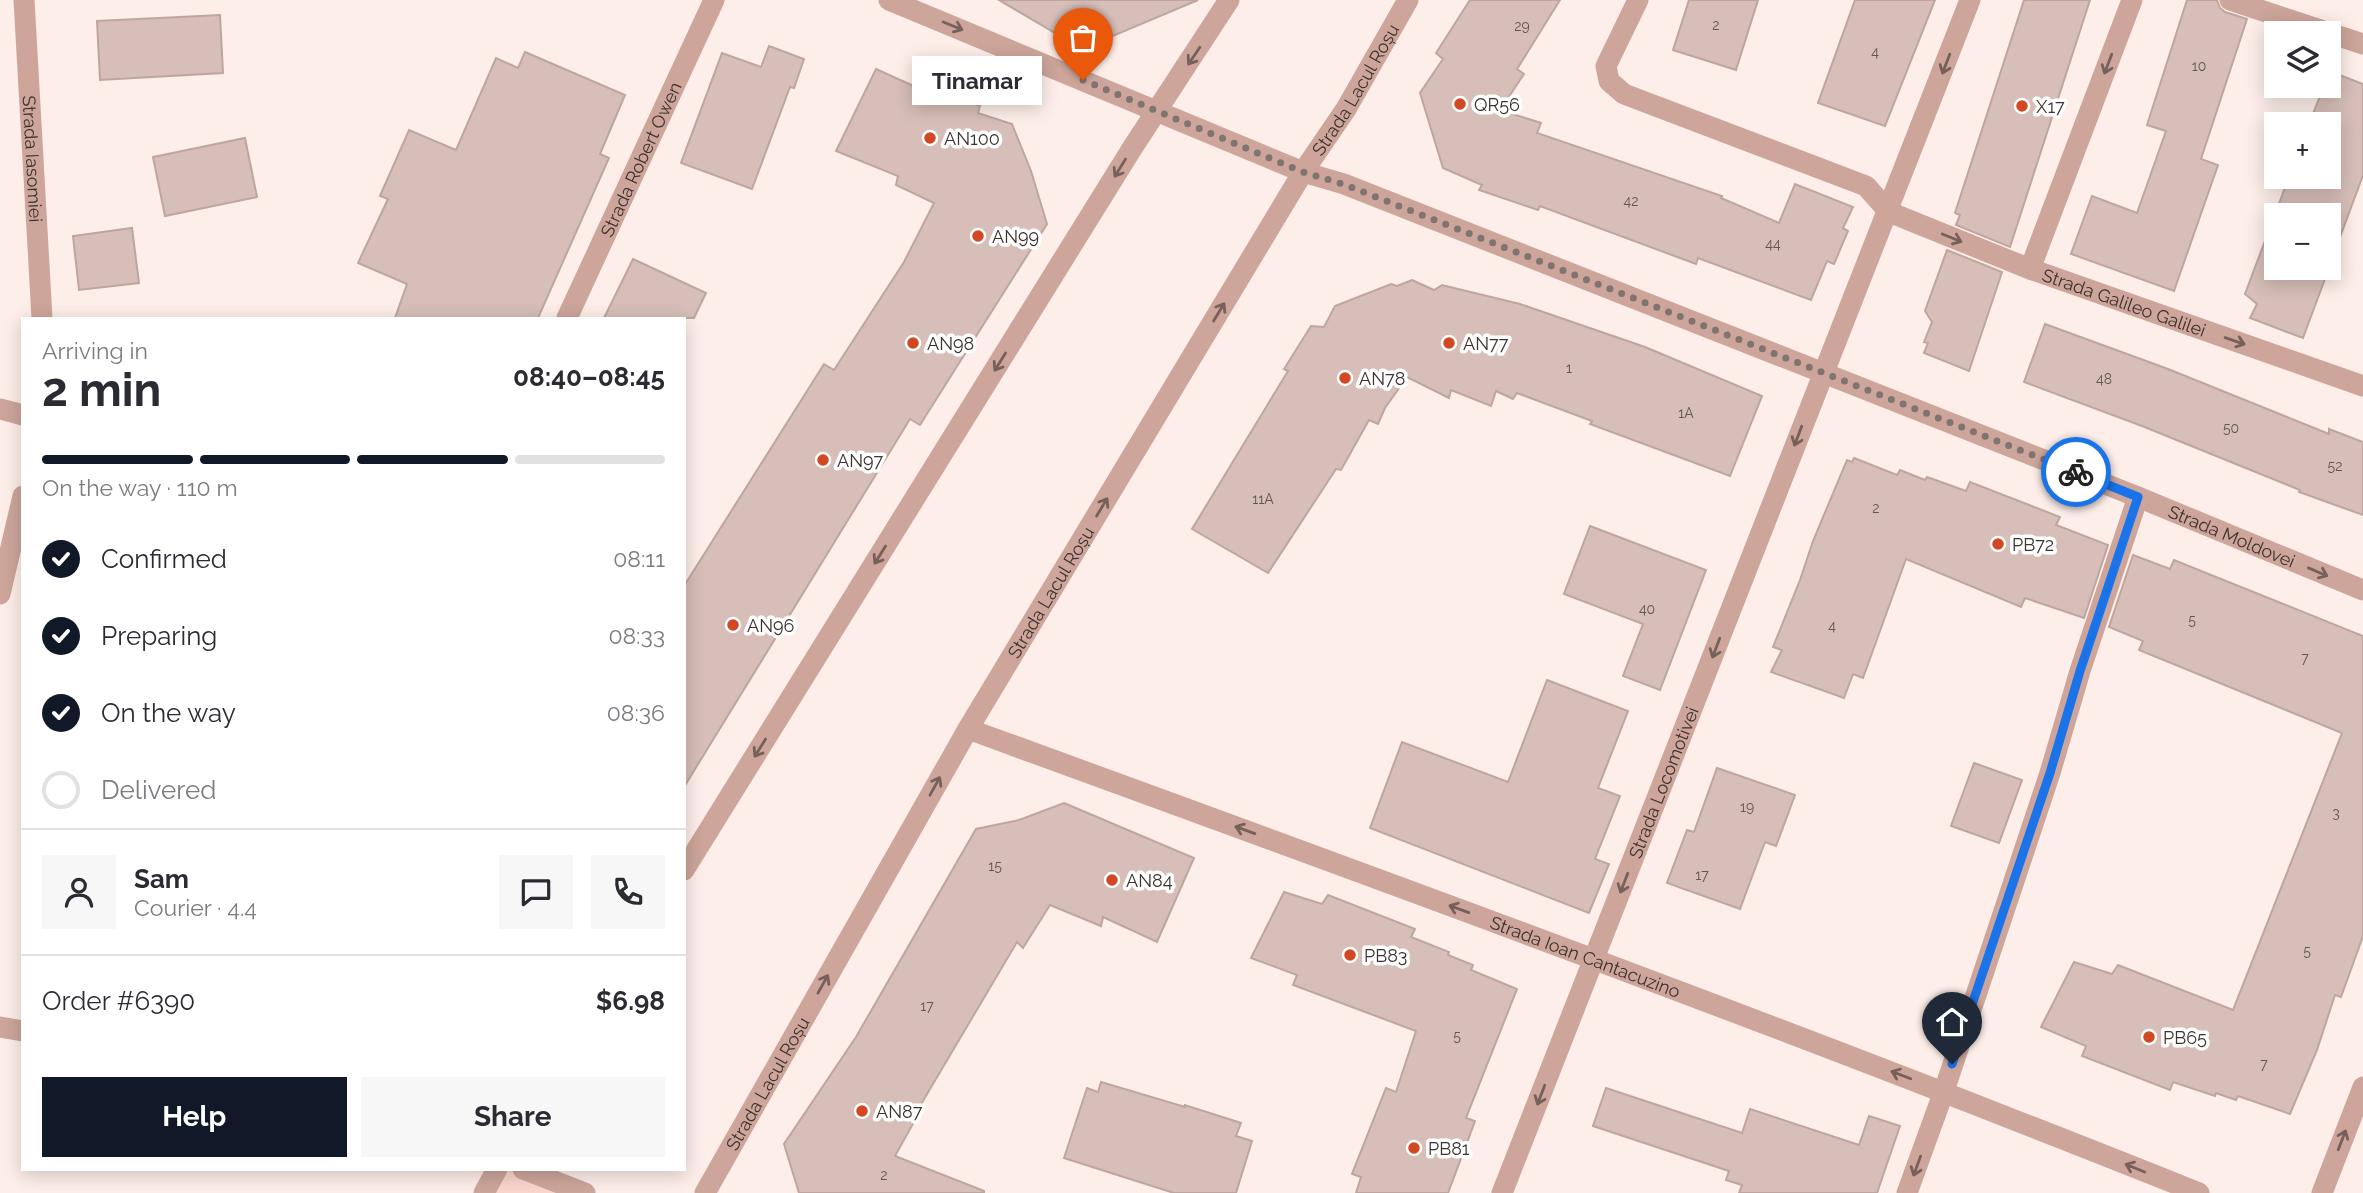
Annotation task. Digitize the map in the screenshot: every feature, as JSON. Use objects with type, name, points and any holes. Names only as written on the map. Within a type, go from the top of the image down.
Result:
[{"type":"street","name":"Strada Iasomiei","points":[[24,0],[42,317]]},
{"type":"street","name":"Strada Robert Owen","points":[[567,317],[714,0]]},
{"type":"street","name":"Strada Moldovei","points":[[890,0],[1303,172],[1343,184],[2138,497],[2363,590]]},
{"type":"street","points":[[686,867],[1229,0]]},
{"type":"street","name":"Strada Lacul Roșu","points":[[705,1193],[968,729],[1303,172],[1346,109],[1408,0]]},
{"type":"street","name":"Strada Galileo Galilei","points":[[1638,0],[1606,66],[1609,81],[1624,94],[1866,186],[1889,212],[2030,270],[2363,386]]},
{"type":"street","points":[[1823,373],[1889,212],[1970,0]]},
{"type":"street","points":[[2030,270],[2132,0]]},
{"type":"street","points":[[2230,0],[2363,44]]},
{"type":"street","name":"Strada Locomotivei","points":[[1502,1193],[1823,373]]},
{"type":"street","points":[[0,409],[21,414]]},
{"type":"street","points":[[1907,1193],[1944,1091],[2050,773],[2080,671],[2138,497]]},
{"type":"street","points":[[0,594],[21,505]]},
{"type":"street","name":"Strada Ioan Cantacuzino","points":[[968,729],[1594,958],[1944,1091],[2199,1193]]},
{"type":"street","points":[[0,1027],[21,1031]]},
{"type":"street","points":[[2322,1193],[2363,1087]]},
{"type":"street","points":[[484,1193],[496,1171]]},
{"type":"street","points":[[528,1171],[585,1193]]},
{"type":"shaded area","points":[[496,1171],[527,1171],[585,1193],[482,1193]]},
{"type":"building","points":[[999,0],[1198,0],[1082,49]]},
{"type":"building","points":[[1470,0],[1560,0],[1517,69],[1524,74],[1500,110],[1541,123],[1537,133],[1722,196],[1721,198],[1779,223],[1795,184],[1853,207],[1843,228],[1848,231],[1834,264],[1827,261],[1811,300],[1698,258],[1696,264],[1540,206],[1538,210],[1479,190],[1482,185],[1443,168],[1420,93],[1443,59],[1436,53]]},
{"type":"building","points":[[1689,0],[1758,0],[1736,70],[1673,50]]},
{"type":"building","points":[[1855,0],[1935,0],[1885,126],[1818,103]]},
{"type":"building","name":"X17","points":[[2024,0],[2090,0],[2010,247],[1956,225],[1960,215],[1955,213]]},
{"type":"building","points":[[2187,0],[2217,0],[2225,12],[2247,19],[2201,159],[2218,165],[2174,291],[2071,254],[2092,196],[2137,213],[2166,131],[2147,125]]},
{"type":"building","points":[[220,15],[223,73],[100,80],[97,21]]},
{"type":"building","points":[[769,46],[804,59],[794,88],[790,87],[752,189],[681,163],[722,53],[761,67]]},
{"type":"building","points":[[525,52],[625,95],[600,154],[609,158],[538,317],[395,317],[407,284],[358,263],[388,199],[380,196],[409,130],[456,150],[496,58],[518,68]]},
{"type":"building","points":[[876,69],[929,93],[933,87],[980,106],[978,113],[1012,124],[1031,171],[1047,224],[920,425],[910,419],[686,784],[686,583],[824,364],[834,370],[904,262],[934,203],[896,185],[898,176],[836,151]]},
{"type":"building","points":[[2341,76],[2363,84],[2363,175],[2341,235],[2341,203],[2279,203],[2284,189],[2341,189],[2341,112],[2314,112],[2319,98],[2341,98]]},
{"type":"building","points":[[245,138],[257,197],[165,216],[153,157]]},
{"type":"building","points":[[132,228],[139,283],[79,290],[73,236]]},
{"type":"building","points":[[2264,243],[2264,280],[2325,280],[2303,338],[2250,318],[2257,304],[2245,294]]},
{"type":"building","points":[[1947,250],[2002,272],[1969,371],[1924,353],[1928,343],[1924,342],[1932,322],[1925,311]]},
{"type":"building","points":[[633,259],[706,293],[694,318],[604,317]]},
{"type":"building","points":[[1412,280],[1434,290],[1442,285],[1520,304],[1645,347],[1762,396],[1730,476],[1590,424],[1592,421],[1517,393],[1513,399],[1496,391],[1491,406],[1451,390],[1449,398],[1407,377],[1385,408],[1378,424],[1369,420],[1341,470],[1336,469],[1268,573],[1192,529],[1288,371],[1284,369],[1311,326],[1324,327],[1335,306],[1391,284],[1397,286]]},
{"type":"building","points":[[2045,324],[2168,369],[2329,434],[2329,429],[2363,442],[2363,515],[2299,492],[2300,490],[2142,426],[2024,382]]},
{"type":"building","points":[[1854,458],[1897,475],[1900,470],[1966,491],[1970,482],[2060,517],[2056,525],[2108,545],[2084,618],[2025,598],[2021,607],[1906,559],[1863,678],[1853,674],[1844,698],[1771,672],[1782,650],[1773,647],[1813,541],[1847,460],[1852,462]]},
{"type":"building","points":[[1590,526],[1706,570],[1660,690],[1623,676],[1643,624],[1564,594]]},
{"type":"building","points":[[2133,555],[2170,569],[2174,560],[2363,636],[2363,936],[2341,997],[2335,995],[2317,1050],[2290,1114],[2238,1096],[2236,1100],[2216,1093],[2215,1096],[2173,1082],[2170,1090],[2082,1056],[2086,1046],[2041,1027],[2074,962],[2112,974],[2118,965],[2233,1010],[2342,733],[2139,650],[2143,641],[2109,627]]},
{"type":"building","points":[[1547,680],[1628,711],[1598,788],[1620,796],[1595,859],[1609,864],[1589,913],[1370,828],[1402,742],[1508,782]]},
{"type":"building","points":[[1974,763],[2022,780],[1999,843],[1951,826]]},
{"type":"building","points":[[1717,768],[1795,795],[1776,846],[1765,842],[1740,909],[1667,883],[1687,830],[1694,832]]},
{"type":"building","points":[[1064,803],[1194,858],[1157,942],[1103,917],[1101,926],[1050,905],[1023,948],[1017,942],[917,1111],[919,1113],[895,1156],[984,1193],[799,1193],[784,1144],[856,1037],[976,829],[1019,820]]},
{"type":"building","points":[[1284,892],[1322,904],[1328,895],[1415,929],[1411,937],[1449,952],[1448,955],[1473,965],[1471,970],[1517,989],[1466,1118],[1475,1121],[1448,1193],[1356,1193],[1361,1177],[1352,1174],[1386,1088],[1396,1092],[1416,1031],[1293,985],[1297,975],[1251,958]]},
{"type":"building","points":[[1101,1082],[1241,1123],[1236,1136],[1252,1141],[1236,1193],[1174,1193],[1064,1158],[1087,1088],[1098,1092]]},
{"type":"building","points":[[1606,1088],[1742,1133],[1750,1109],[1859,1145],[1869,1116],[1900,1126],[1877,1193],[1739,1193],[1742,1185],[1726,1180],[1729,1171],[1593,1126]]},
{"type":"way so far","points":[[1083,80],[1303,172],[1343,184],[2076,472]]},
{"type":"place","name":"Tinamar","points":[[1083,80]]},
{"type":"place","name":"QR56","points":[[1460,104]]},
{"type":"place","name":"X17","points":[[2022,106]]},
{"type":"place","name":"AN100","points":[[930,138]]},
{"type":"place","name":"AN99","points":[[978,236]]},
{"type":"place","name":"AN98","points":[[913,343]]},
{"type":"place","name":"AN77","points":[[1449,343]]},
{"type":"place","name":"AN78","points":[[1345,378]]},
{"type":"place","name":"AN97","points":[[823,460]]},
{"type":"place","name":"PB72","points":[[1998,544]]},
{"type":"place","name":"AN96","points":[[733,625]]},
{"type":"place","name":"AN84","points":[[1112,880]]},
{"type":"place","name":"PB83","points":[[1350,955]]},
{"type":"place","name":"PB65","points":[[2149,1037]]},
{"type":"place","name":"AN87","points":[[862,1111]]},
{"type":"place","name":"PB81","points":[[1414,1148]]},
{"type":"route","points":[[1952,1064],[2050,773],[2080,671],[2138,497],[2076,472]]}]
